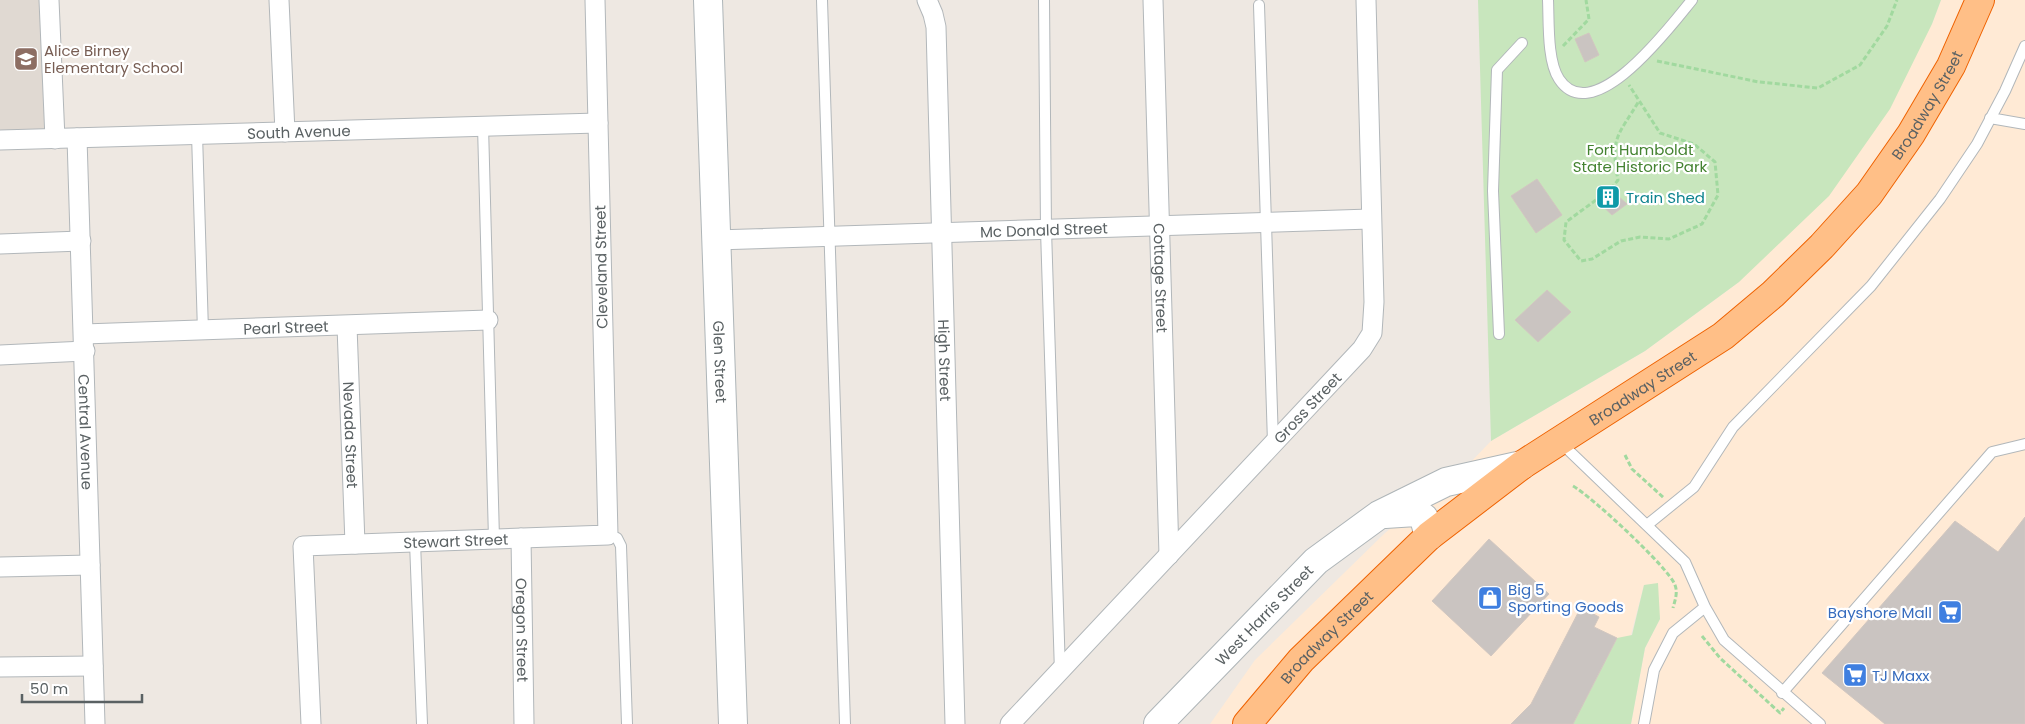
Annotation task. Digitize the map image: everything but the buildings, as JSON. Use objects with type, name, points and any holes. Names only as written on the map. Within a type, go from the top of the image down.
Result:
[{"type":"highway","name":"Broadway Street","points":[[1246,724],[1301,660],[1429,536],[1558,440],[1723,336],[1773,294],[1822,246],[1869,194],[1911,134],[1951,66],[1980,0]]},
{"type":"street","points":[[49,0],[55,139]]},
{"type":"street","points":[[279,0],[285,132]]},
{"type":"street","name":"Cleveland Street","points":[[595,0],[608,535]]},
{"type":"street","name":"Glen Street","points":[[708,0],[733,724]]},
{"type":"street","name":"High Street","points":[[927,0],[934,14],[936,27],[955,724]]},
{"type":"street","name":"Cottage Street","points":[[1153,0],[1169,555]]},
{"type":"street","name":"Gross Street","points":[[1010,724],[1273,446],[1362,349],[1372,333],[1374,302],[1370,219],[1366,0]]},
{"type":"street","name":"South Avenue","points":[[0,140],[598,123]]},
{"type":"street","name":"Central Avenue","points":[[77,138],[95,724]]},
{"type":"street","name":"Mc Donald Street","points":[[716,240],[1370,219]]},
{"type":"street","points":[[0,244],[81,241]]},
{"type":"street","name":"Pearl Street","points":[[0,355],[84,342],[203,331],[488,320]]},
{"type":"street","name":"Nevada Street","points":[[347,326],[355,544]]},
{"type":"street","name":"West Harris Street","points":[[1158,724],[1316,561],[1379,514],[1446,482],[1522,465]]},
{"type":"street","points":[[1379,514],[1406,511],[1416,512],[1424,518],[1429,536]]},
{"type":"street","name":"Stewart Street","points":[[311,724],[304,546],[608,535]]},
{"type":"street","name":"Oregon Street","points":[[521,538],[524,724]]},
{"type":"street","points":[[0,567],[90,565]]},
{"type":"street","points":[[0,667],[93,666]]},
{"type":"lane","points":[[822,0],[845,724]]},
{"type":"lane","points":[[1044,0],[1046,230],[1060,673]]},
{"type":"lane","points":[[1548,0],[1552,58],[1559,80],[1574,91],[1585,92],[1598,90],[1623,76],[1642,58],[1692,0]]},
{"type":"lane","points":[[1259,5],[1273,446]]},
{"type":"lane","points":[[1499,334],[1493,191],[1497,70],[1522,43]]},
{"type":"lane","points":[[1647,525],[1694,487],[1734,427],[1871,286],[1940,199],[1977,144],[2025,46]]},
{"type":"lane","points":[[1990,118],[2025,124]]},
{"type":"lane","points":[[483,126],[494,539]]},
{"type":"lane","points":[[197,134],[203,331]]},
{"type":"lane","points":[[1558,440],[1685,562],[1705,607],[1724,640],[1782,693],[1820,724]]},
{"type":"lane","points":[[1782,693],[1992,452],[2025,444]]},
{"type":"lane","points":[[608,535],[616,538],[621,546],[627,724]]},
{"type":"lane","points":[[415,542],[422,724]]},
{"type":"lane","points":[[1644,724],[1654,670],[1674,632],[1705,607]]},
{"type":"path","points":[[1552,58],[1589,19],[1586,0]]},
{"type":"path","points":[[1642,58],[1759,82],[1818,88],[1860,65],[1886,26],[1897,0]]},
{"type":"path","points":[[1596,200],[1566,222],[1564,240],[1581,261],[1592,259],[1621,241],[1640,237],[1669,239],[1702,224],[1718,195],[1714,162],[1694,144],[1660,133],[1623,76]]},
{"type":"path","points":[[1611,190],[1618,180],[1614,141],[1639,101]]},
{"type":"path","points":[[1625,454],[1632,469],[1668,499]]},
{"type":"path","points":[[1574,486],[1649,553],[1674,584],[1677,594],[1673,608]]},
{"type":"path","points":[[1702,636],[1720,658],[1756,691]]},
{"type":"shaded area","name":"Alice Birney Elementary School","points":[[0,0],[49,0],[55,139],[0,140]]},
{"type":"shaded area","points":[[1941,0],[2025,0],[2025,724],[1631,724],[1645,648],[1660,619],[1644,585],[1631,635],[1573,724],[1210,724],[1255,660],[1385,533],[1466,467],[1491,441],[1645,351],[1739,282],[1932,24]]},
{"type":"green space","name":"Fort Humboldt State Historic Park","points":[[1478,0],[1941,0],[1932,24],[1890,109],[1829,196],[1739,282],[1645,351],[1491,441]]},
{"type":"green space","points":[[1658,583],[1660,619],[1645,648],[1631,724],[1573,724],[1617,638],[1632,635],[1644,585]]},
{"type":"place","name":"Alice Birney Elementary School","points":[[26,59]]},
{"type":"place","name":"Train Shed","points":[[1608,197]]},
{"type":"place","name":"Big 5 Sporting Goods","points":[[1490,598]]},
{"type":"place","name":"Bayshore Mall","points":[[1950,612]]},
{"type":"place","name":"TJ Maxx","points":[[1855,675]]}]
